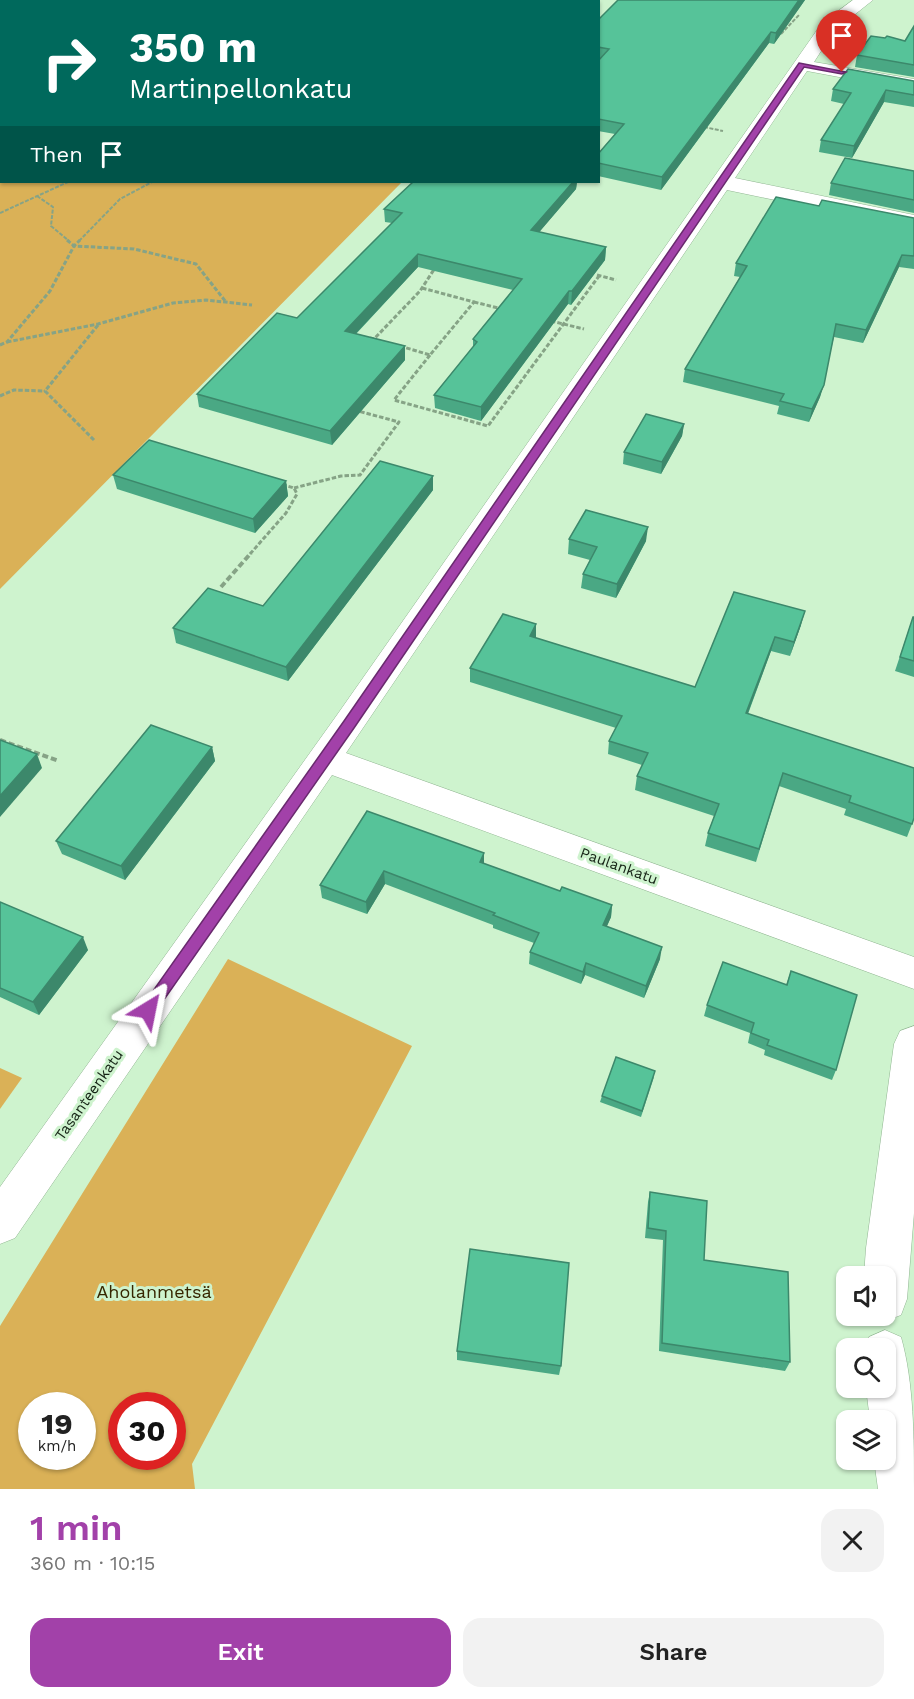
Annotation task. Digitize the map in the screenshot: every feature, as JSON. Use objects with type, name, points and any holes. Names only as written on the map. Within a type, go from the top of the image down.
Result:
[{"type":"street","name":"Tasanteenkatu","points":[[0,1223],[325,759],[828,27],[864,0]]},
{"type":"street","points":[[802,65],[914,85]]},
{"type":"street","points":[[722,182],[914,222]]},
{"type":"street","name":"Paulankatu","points":[[325,759],[914,973]]},
{"type":"street","points":[[894,1266],[901,1239],[914,1044]]},
{"type":"street","points":[[891,1398],[902,1489]]},
{"type":"path","points":[[701,127],[724,131]]},
{"type":"path","points":[[0,213],[66,183]]},
{"type":"path","points":[[7,342],[50,291],[74,246],[120,198],[150,183]]},
{"type":"path","points":[[37,196],[53,207],[51,226],[74,246],[134,249],[196,264],[227,302]]},
{"type":"path","points":[[374,339],[422,288],[441,260]]},
{"type":"path","points":[[587,273],[619,280]]},
{"type":"path","points":[[474,302],[394,400],[488,426],[599,276]]},
{"type":"path","points":[[422,288],[507,310]]},
{"type":"path","points":[[0,345],[98,324],[173,303],[206,300],[252,305]]},
{"type":"path","points":[[541,318],[584,329]]},
{"type":"path","points":[[45,391],[98,324]]},
{"type":"path","points":[[363,336],[385,342]]},
{"type":"path","points":[[396,345],[430,355]]},
{"type":"path","points":[[0,396],[14,390],[45,391],[94,440]]},
{"type":"path","points":[[283,485],[294,488],[341,476],[360,475],[399,422],[355,410]]},
{"type":"path","points":[[221,587],[286,513],[297,494],[294,488]]},
{"type":"path","points":[[0,740],[59,761]]},
{"type":"green space","points":[[0,183],[401,183],[0,589]]},
{"type":"green space","name":"Aholanmetsä","points":[[228,959],[412,1046],[192,1464],[195,1489],[0,1489],[0,1326]]},
{"type":"green space","points":[[0,1068],[22,1078],[0,1109]]},
{"type":"building","points":[[618,0],[799,0],[776,33],[771,32],[662,177],[600,163],[600,152],[624,124],[600,119],[600,59],[609,49],[600,47],[600,18]]},
{"type":"building","points":[[914,26],[914,65],[857,55],[871,36],[885,38],[887,36],[905,41]]},
{"type":"building","points":[[848,69],[914,81],[914,95],[886,90],[854,146],[821,140],[851,93],[833,89]]},
{"type":"building","points":[[845,158],[914,171],[914,200],[831,183]]},
{"type":"building","points":[[412,183],[572,183],[531,230],[606,247],[572,291],[569,291],[481,407],[434,395],[477,342],[473,339],[522,279],[418,254],[345,331],[405,346],[330,431],[197,394],[277,313],[297,318],[402,213],[384,209]]},
{"type":"building","points":[[776,197],[819,206],[822,200],[914,218],[914,256],[902,255],[866,330],[836,324],[824,385],[812,409],[780,401],[784,394],[685,369],[747,266],[736,263]]},
{"type":"building","points":[[646,414],[684,424],[662,462],[624,452]]},
{"type":"building","points":[[149,440],[286,481],[253,519],[113,475]]},
{"type":"building","points":[[380,461],[433,476],[286,667],[173,628],[208,588],[263,606]]},
{"type":"building","points":[[586,510],[648,527],[617,584],[583,574],[597,547],[569,539]]},
{"type":"building","points":[[734,592],[805,611],[794,642],[775,637],[746,713],[914,768],[912,824],[849,802],[851,796],[783,773],[759,849],[708,833],[719,804],[637,776],[648,753],[609,741],[622,716],[470,668],[503,614],[536,624],[530,636],[695,687]]},
{"type":"building","points":[[914,617],[914,661],[900,657]]},
{"type":"building","points":[[151,725],[212,747],[121,866],[56,841]]},
{"type":"building","points":[[0,740],[37,754],[0,796]]},
{"type":"building","points":[[367,811],[484,853],[480,862],[560,891],[562,887],[612,905],[603,925],[662,947],[646,986],[586,963],[583,972],[530,952],[539,933],[493,915],[495,913],[384,871],[366,902],[320,885]]},
{"type":"building","points":[[0,902],[83,937],[33,1002],[0,988]]},
{"type":"building","points":[[723,962],[787,985],[791,971],[857,995],[836,1070],[767,1045],[769,1040],[751,1033],[754,1023],[707,1005]]},
{"type":"building","points":[[616,1057],[655,1071],[642,1111],[602,1096]]},
{"type":"building","points":[[650,1192],[707,1201],[704,1260],[788,1272],[790,1362],[662,1343],[666,1231],[648,1228]]},
{"type":"building","points":[[470,1249],[569,1263],[561,1366],[457,1351]]},
{"type":"route","points":[[148,1010],[349,724],[802,65],[842,72]]}]
